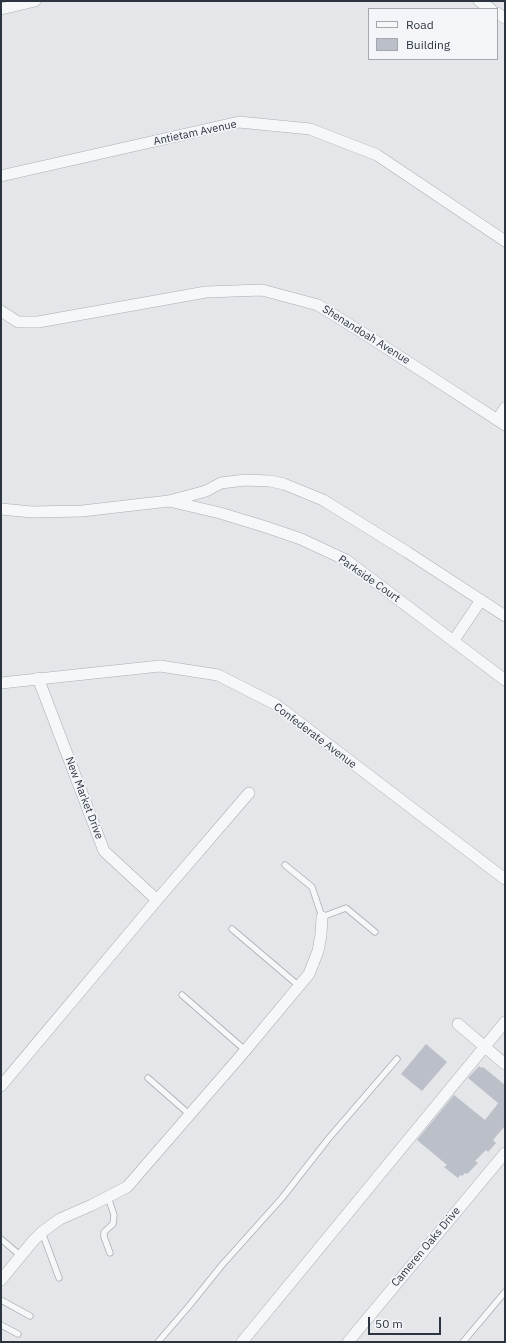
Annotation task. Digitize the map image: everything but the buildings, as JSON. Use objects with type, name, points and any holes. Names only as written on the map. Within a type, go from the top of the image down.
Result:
[{"type":"street","points":[[1,9],[35,1]]},
{"type":"street","points":[[480,1],[490,8]]},
{"type":"street","name":"Antietam Avenue","points":[[1,176],[239,122],[310,129],[377,155],[505,241]]},
{"type":"street","name":"Shenandoah Avenue","points":[[1,311],[18,322],[38,322],[206,292],[262,290],[318,305],[501,423]]},
{"type":"street","points":[[501,423],[505,408]]},
{"type":"street","name":"Parkside Court","points":[[1,509],[32,512],[82,511],[169,501],[206,491],[221,483],[245,480],[270,481],[284,484],[323,500],[505,616]]},
{"type":"street","name":"Parkside Court","points":[[169,501],[220,513],[260,525],[301,539],[346,560],[454,640],[505,680]]},
{"type":"street","points":[[454,640],[481,600]]},
{"type":"street","name":"Confederate Avenue","points":[[1,683],[160,666],[218,675],[275,704],[505,879]]},
{"type":"street","name":"New Market Drive","points":[[38,678],[104,851],[157,900]]},
{"type":"street","points":[[1,1086],[249,793]]},
{"type":"street","points":[[1,1280],[42,1232],[60,1219],[127,1187],[246,1050],[309,974],[318,951],[321,936],[322,917]]},
{"type":"street","points":[[242,1342],[505,1022]]},
{"type":"street","points":[[458,1024],[505,1064]]},
{"type":"street","name":"Cameren Oaks Drive","points":[[348,1342],[505,1153]]},
{"type":"lane","points":[[285,865],[312,887],[322,917],[346,908],[375,932]]},
{"type":"lane","points":[[232,929],[299,986]]},
{"type":"lane","points":[[182,995],[246,1050]]},
{"type":"lane","points":[[158,1342],[222,1265],[282,1198],[329,1138],[397,1059]]},
{"type":"lane","points":[[148,1078],[189,1114]]},
{"type":"lane","points":[[108,1197],[114,1215],[113,1224],[104,1232],[104,1237],[110,1253]]},
{"type":"lane","points":[[42,1232],[60,1278]]},
{"type":"lane","points":[[1,1239],[21,1256]]},
{"type":"lane","points":[[462,1342],[505,1292]]},
{"type":"lane","points":[[1,1300],[30,1316]]},
{"type":"lane","points":[[1,1325],[18,1334]]}]
